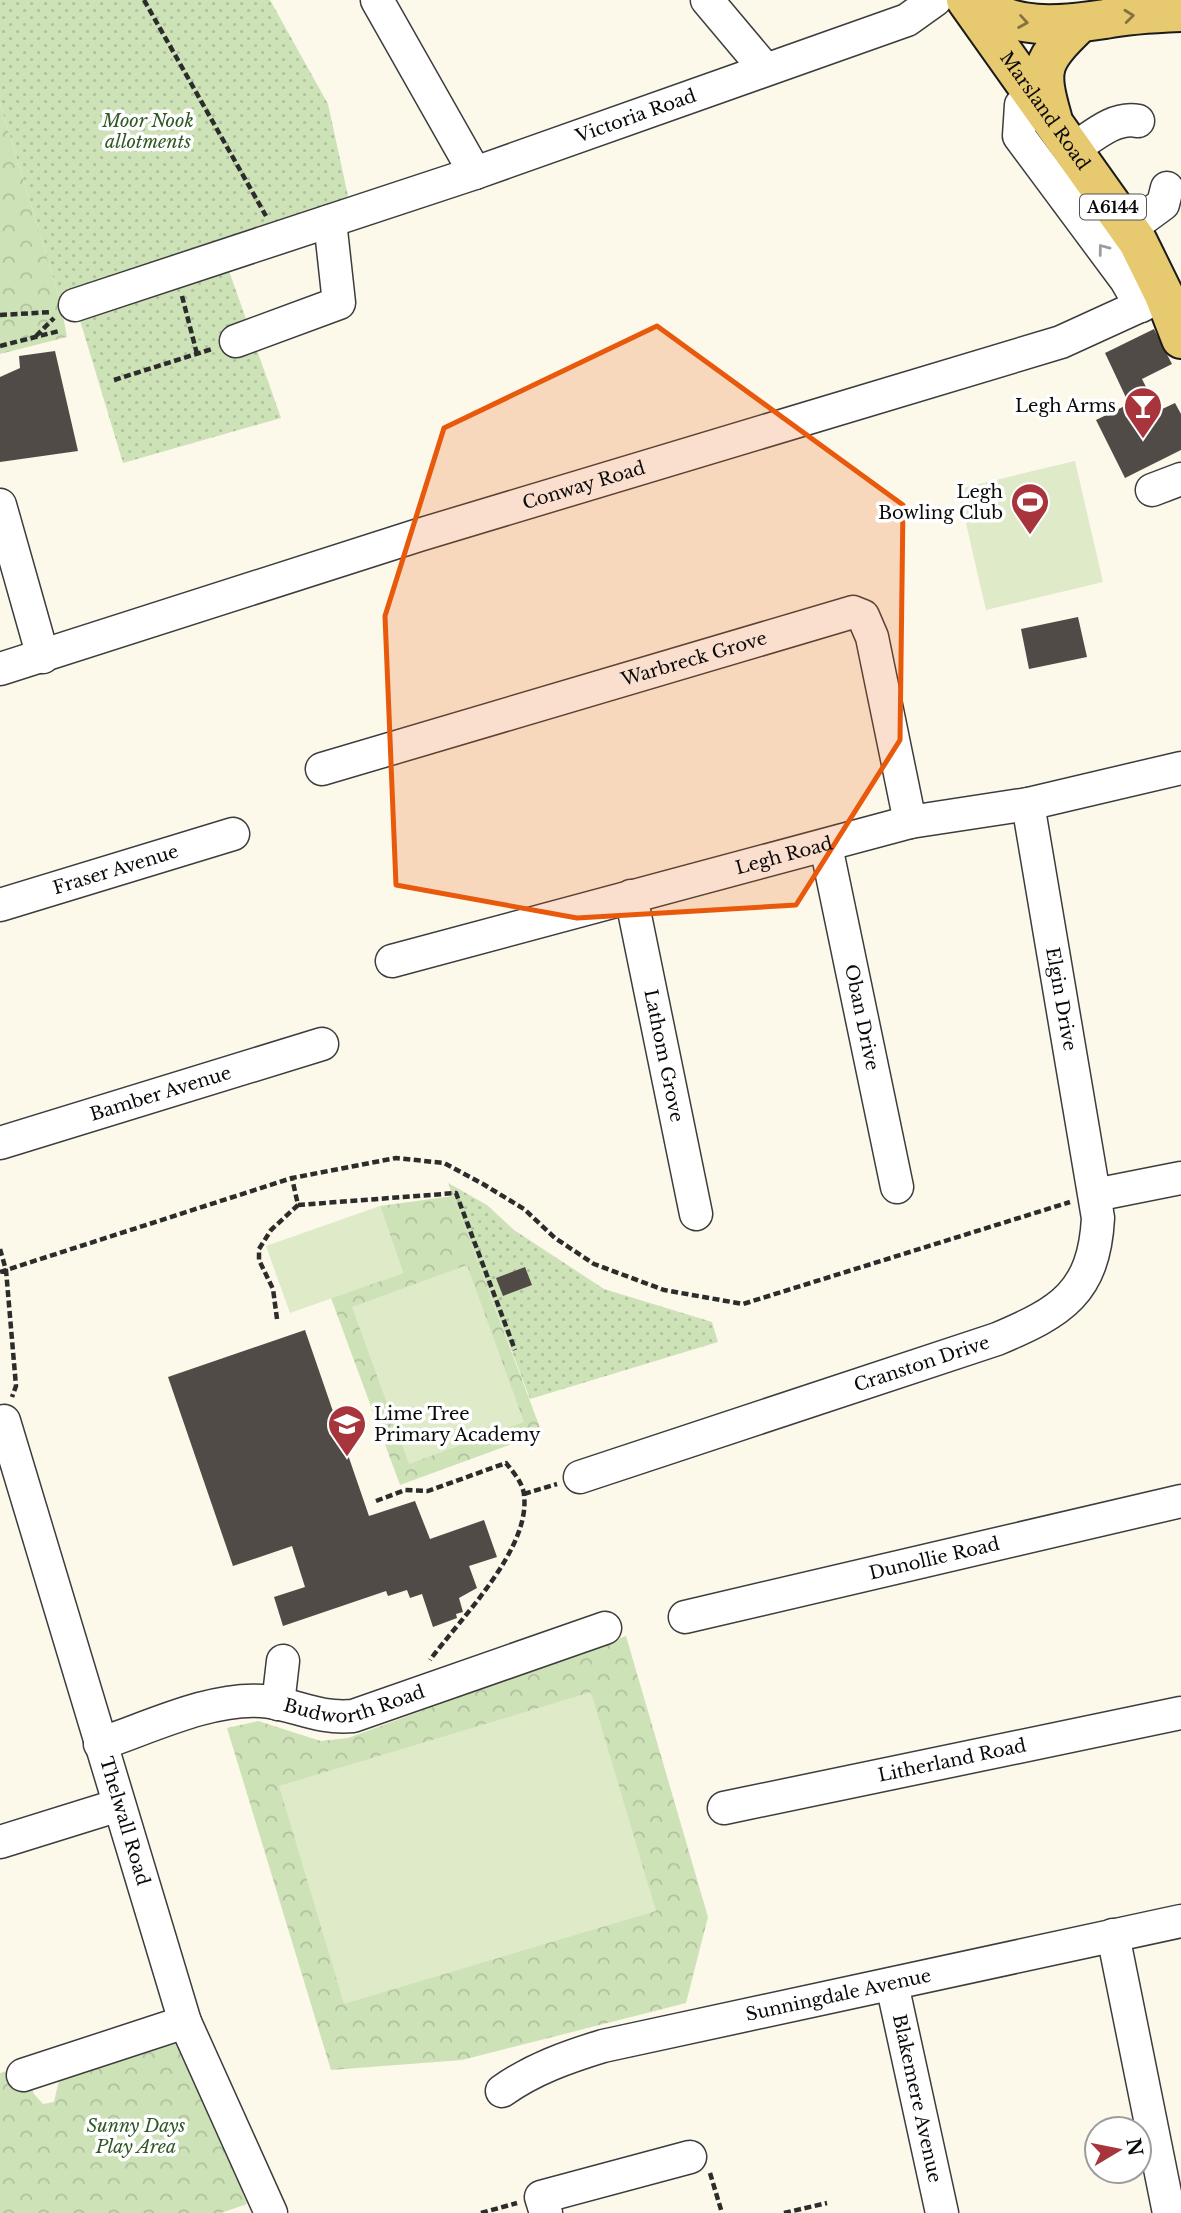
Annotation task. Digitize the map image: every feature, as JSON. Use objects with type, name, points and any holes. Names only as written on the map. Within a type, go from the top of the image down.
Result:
[{"type":"main road","name":"Marsland Road","points":[[966,0],[1129,229],[1153,300]]},
{"type":"main road","points":[[974,0],[1005,19],[1033,24],[1078,25],[1104,19],[1181,12]]},
{"type":"main road","name":"A6144","points":[[1053,124],[1042,81],[1055,48],[1078,25]]},
{"type":"main road","name":"A6144","points":[[1153,300],[1181,339]]},
{"type":"street","points":[[377,0],[475,173]]},
{"type":"street","points":[[707,0],[765,69]]},
{"type":"street","name":"Victoria Road","points":[[64,316],[175,272],[475,173],[907,20],[935,0]]},
{"type":"street","points":[[1138,121],[1126,118],[1116,122],[1053,124],[1021,105],[1019,136],[1126,280],[1153,300]]},
{"type":"street","points":[[1129,229],[1163,204],[1167,188]]},
{"type":"street","points":[[236,341],[339,303],[330,220]]},
{"type":"street","name":"Conway Road","points":[[0,669],[419,535],[640,471],[1061,342],[1153,300]]},
{"type":"street","points":[[0,505],[43,657]]},
{"type":"street","name":"Warbreck Grove","points":[[322,769],[853,612],[863,617],[872,638],[910,822]]},
{"type":"street","name":"Legh Road","points":[[392,961],[910,822],[1028,804],[1181,768]]},
{"type":"street","name":"Elgin Drive","points":[[1028,804],[1095,1195]]},
{"type":"street","name":"Fraser Avenue","points":[[0,905],[233,834]]},
{"type":"street","name":"Oban Drive","points":[[825,846],[897,1187]]},
{"type":"street","name":"Lathom Grove","points":[[631,896],[696,1214]]},
{"type":"street","name":"Bamber Avenue","points":[[0,1143],[322,1044]]},
{"type":"street","points":[[1095,1195],[1181,1178]]},
{"type":"street","name":"Cranston Drive","points":[[580,1477],[997,1339],[1035,1323],[1058,1308],[1093,1264],[1098,1218],[1095,1195]]},
{"type":"street","name":"Thelwall Road","points":[[5,1439],[185,2022],[271,2213]]},
{"type":"street","name":"Dunollie Road","points":[[685,1617],[1181,1501]]},
{"type":"street","name":"Budworth Road","points":[[100,1744],[215,1705],[263,1701],[319,1716],[353,1716],[605,1628]]},
{"type":"street","points":[[278,1704],[283,1661]]},
{"type":"street","name":"Litherland Road","points":[[724,1808],[1181,1713]]},
{"type":"street","points":[[0,1842],[119,1805]]},
{"type":"street","name":"Sunningdale Avenue","points":[[502,2091],[547,2066],[603,2046],[678,2027],[1181,1921]]},
{"type":"street","points":[[1113,1935],[1169,2213]]},
{"type":"street","name":"Blakemere Avenue","points":[[892,1984],[942,2213]]},
{"type":"street","points":[[23,2074],[185,2022]]},
{"type":"street","points":[[544,2205],[690,2157]]},
{"type":"path","points":[[144,0],[279,237]]},
{"type":"path","points":[[175,272],[197,354]]},
{"type":"path","points":[[0,316],[64,316]]},
{"type":"path","points":[[0,346],[64,316]]},
{"type":"path","points":[[114,380],[236,341]]},
{"type":"path","points":[[3,1271],[292,1178],[386,1159],[444,1163],[523,1209],[555,1238],[594,1264],[664,1290],[705,1300],[743,1304],[1095,1195]]},
{"type":"path","points":[[292,1178],[298,1205]]},
{"type":"path","points":[[277,1319],[275,1296],[259,1260],[259,1249],[271,1230],[298,1205],[456,1192],[515,1350]]},
{"type":"path","points":[[0,1249],[16,1386],[5,1439]]},
{"type":"path","points":[[376,1501],[405,1490],[428,1491],[506,1463],[516,1475],[524,1494],[522,1525],[505,1563],[430,1660]]},
{"type":"path","points":[[524,1494],[580,1477]]},
{"type":"path","points":[[784,2213],[827,2203]]},
{"type":"path","points":[[481,2213],[544,2205]]},
{"type":"highlighted area","points":[[657,326],[903,505],[900,740],[796,905],[577,918],[396,885],[385,616],[444,428]]},
{"type":"green space","name":"Moor Nook allotments","points":[[0,0],[270,0],[328,104],[348,196],[287,225],[60,300],[0,103]]},
{"type":"green space","points":[[0,103],[60,300],[67,337],[0,354]]},
{"type":"green space","points":[[228,268],[281,418],[123,463],[79,317]]},
{"type":"green space","name":"Legh Bowling Club","points":[[1075,461],[1103,582],[986,610],[958,489]]},
{"type":"green space","points":[[448,1183],[487,1205],[514,1230],[604,1289],[712,1322],[718,1342],[530,1399]]},
{"type":"green space","points":[[453,1196],[542,1433],[400,1485],[331,1298],[403,1273],[380,1206]]},
{"type":"green space","points":[[380,1206],[403,1273],[290,1313],[266,1246]]},
{"type":"green space","points":[[467,1265],[524,1422],[409,1464],[352,1307]]},
{"type":"green space","points":[[626,1636],[708,1917],[686,2003],[462,2060],[331,2070],[227,1728],[258,1721],[321,1741],[348,1738]]},
{"type":"green space","points":[[591,1692],[656,1911],[344,2004],[279,1786]]},
{"type":"green space","name":"Sunny Days Play Area","points":[[182,2042],[196,2051],[247,2204],[221,2213],[0,2213],[0,2073],[24,2066],[34,2094],[43,2104],[54,2102],[59,2080]]},
{"type":"building","name":"Legh Arms","points":[[1154,329],[1172,364],[1142,379],[1158,411],[1175,403],[1181,414],[1181,450],[1125,478],[1096,420],[1129,404],[1105,353]]},
{"type":"building","points":[[55,351],[78,451],[0,462],[0,377],[20,368],[19,356]]},
{"type":"building","points":[[1078,617],[1087,657],[1029,669],[1021,629]]},
{"type":"building","points":[[525,1267],[532,1285],[503,1296],[496,1278]]},
{"type":"building","points":[[305,1330],[369,1516],[415,1501],[430,1539],[484,1520],[497,1557],[469,1566],[477,1588],[459,1598],[463,1612],[456,1614],[457,1618],[433,1627],[422,1594],[410,1598],[407,1590],[388,1596],[386,1591],[283,1626],[274,1597],[305,1587],[292,1546],[233,1566],[168,1377]]},
{"type":"place","name":"Legh Arms","points":[[1143,440]]},
{"type":"place","name":"Legh Bowling Club","points":[[1030,536]]},
{"type":"place","name":"Lime Tree Primary Academy","points":[[347,1458]]}]
